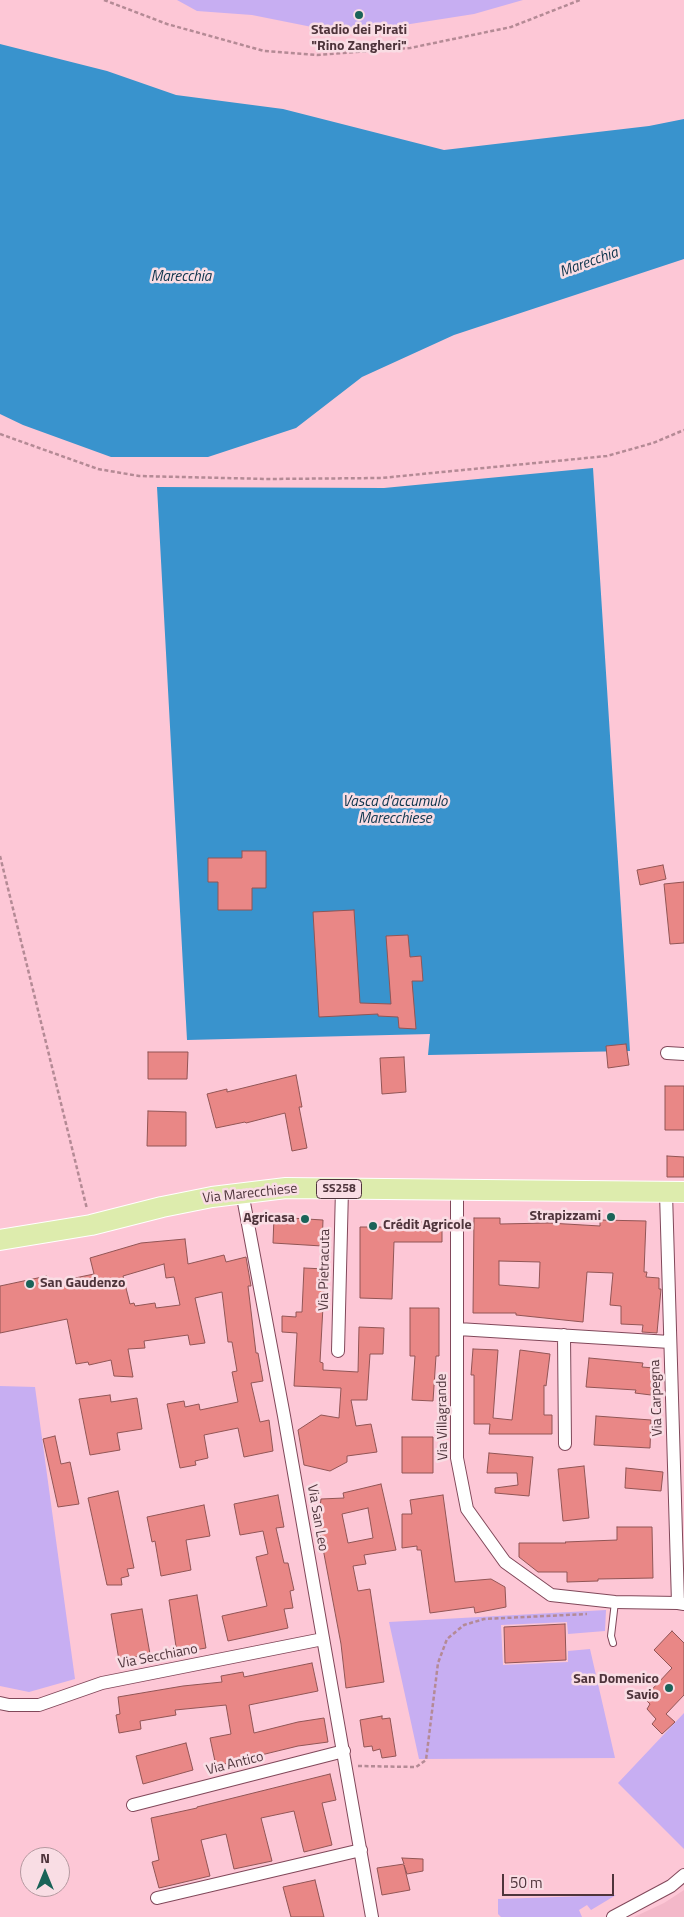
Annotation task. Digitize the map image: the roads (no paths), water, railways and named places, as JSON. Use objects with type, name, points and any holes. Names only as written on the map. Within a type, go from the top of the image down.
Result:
[{"type":"main road","name":"Via Marecchiese","points":[[0,1240],[91,1224],[162,1207],[242,1192],[286,1188],[675,1193]]},
{"type":"street","points":[[667,1053],[684,1054]]},
{"type":"street","name":"Via Pietracuta","points":[[338,1352],[342,1189]]},
{"type":"street","name":"Via Villagrande","points":[[458,1190],[457,1458],[467,1509],[505,1562],[551,1595],[614,1607],[681,1603]]},
{"type":"street","name":"Via San Leo","points":[[242,1192],[284,1416],[372,1917]]},
{"type":"street","name":"Via Carpegna","points":[[675,1193],[670,1342],[681,1603]]},
{"type":"street","points":[[458,1329],[670,1342]]},
{"type":"street","points":[[564,1335],[565,1444]]},
{"type":"street","name":"Via Secchiano","points":[[0,1703],[9,1705],[39,1705],[102,1683],[323,1639]]},
{"type":"street","name":"Via Antico","points":[[133,1805],[344,1752]]},
{"type":"street","points":[[157,1898],[361,1850]]},
{"type":"street","points":[[613,1917],[671,1886],[684,1875]]},
{"type":"lane","points":[[613,1643],[614,1607]]},
{"type":"water","name":"Marecchia","points":[[0,44],[107,71],[176,95],[283,109],[444,150],[649,126],[684,119],[684,259],[454,335],[362,377],[296,428],[208,457],[111,457],[23,425],[0,414]]},
{"type":"water","name":"Vasca d'accumulo Marecchiese","points":[[593,468],[630,1051],[428,1055],[430,1034],[187,1040],[157,487],[384,488]]},
{"type":"place","name":"Stadio dei Pirati \"Rino Zangheri\"","points":[[359,15]]},
{"type":"place","name":"Strapizzami","points":[[611,1217]]},
{"type":"place","name":"Agricasa","points":[[305,1219]]},
{"type":"place","name":"Crédit Agricole","points":[[373,1226]]},
{"type":"place","name":"San Gaudenzo","points":[[30,1284]]},
{"type":"place","name":"San Domenico Savio","points":[[669,1688]]}]
